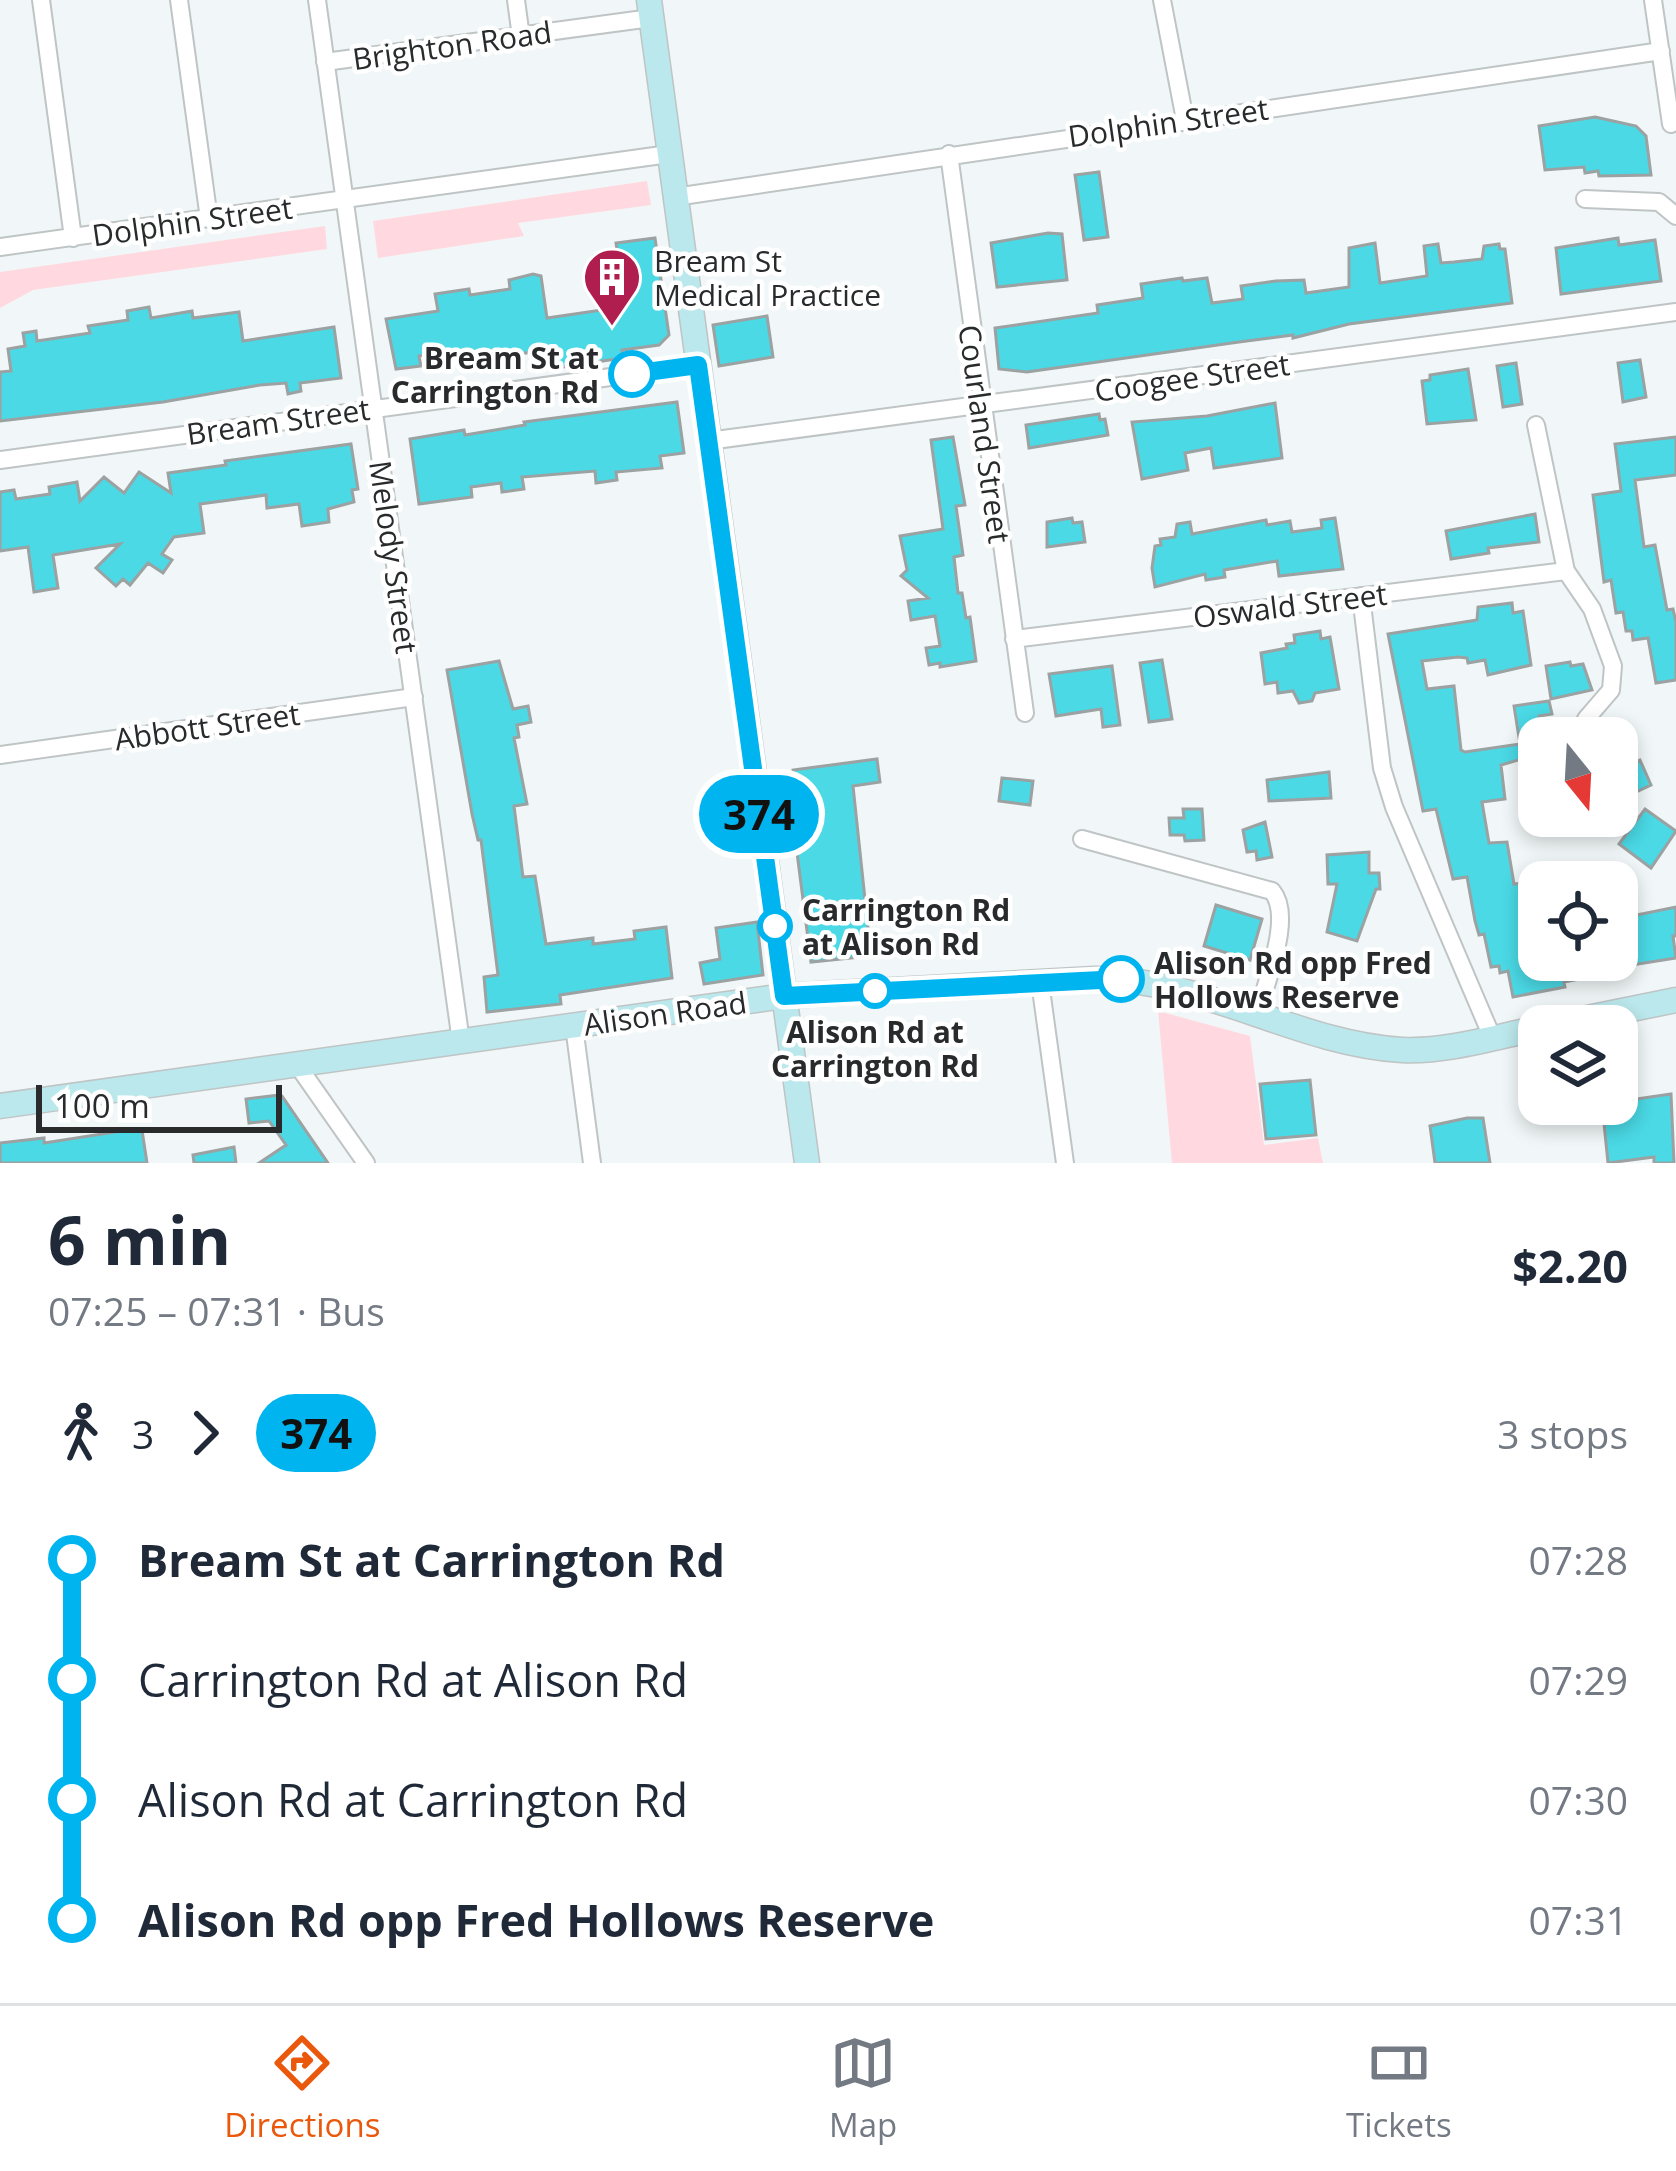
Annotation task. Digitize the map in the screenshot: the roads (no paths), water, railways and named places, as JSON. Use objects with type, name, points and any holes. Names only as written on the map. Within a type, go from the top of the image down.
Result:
[{"type":"main road","points":[[650,9],[807,1163]]},
{"type":"main road","name":"Alison Road","points":[[0,1106],[784,996],[1113,978],[1145,981],[1399,1050],[1439,1048],[1518,1032]]},
{"type":"main road","name":"Alison Road","points":[[1638,1008],[1676,1000]]},
{"type":"street","points":[[40,0],[73,238]]},
{"type":"street","points":[[179,0],[209,219]]},
{"type":"street","name":"Melody Street","points":[[317,0],[461,1042]]},
{"type":"street","points":[[516,0],[521,37]]},
{"type":"street","points":[[1162,0],[1185,120]]},
{"type":"street","points":[[1653,0],[1671,124]]},
{"type":"street","name":"Brighton Road","points":[[325,62],[521,37],[650,9]]},
{"type":"street","name":"Dolphin Street","points":[[675,197],[1661,51]]},
{"type":"street","name":"Dolphin Street","points":[[0,247],[669,154]]},
{"type":"street","name":"Courland Street","points":[[949,154],[1025,713]]},
{"type":"street","points":[[1585,199],[1659,202],[1676,216]]},
{"type":"street","name":"Coogee Street","points":[[708,441],[1676,312]]},
{"type":"street","name":"Bream Street","points":[[0,460],[698,365]]},
{"type":"street","points":[[1535,424],[1566,571],[1592,609],[1612,666],[1611,690],[1588,717]]},
{"type":"street","name":"Oswald Street","points":[[1014,639],[1566,571]]},
{"type":"street","points":[[1361,596],[1382,768],[1394,807],[1492,1037]]},
{"type":"street","name":"Abbott Street","points":[[0,755],[414,698]]},
{"type":"street","points":[[1082,839],[1272,891],[1279,900],[1282,922],[1258,1014]]},
{"type":"street","points":[[1040,982],[1065,1163]]},
{"type":"street","points":[[574,1026],[592,1163]]},
{"type":"street","points":[[298,1066],[366,1163]]},
{"type":"place","name":"Bream St Medical Practice","points":[[612,328]]},
{"type":"place","name":"Bream St at Carrington Rd","points":[[632,374]]},
{"type":"place","name":"Carrington Rd at Alison Rd","points":[[775,926]]},
{"type":"place","name":"Alison Rd opp Fred Hollows Reserve","points":[[1121,979]]},
{"type":"place","name":"Alison Rd at Carrington Rd","points":[[875,991]]}]
